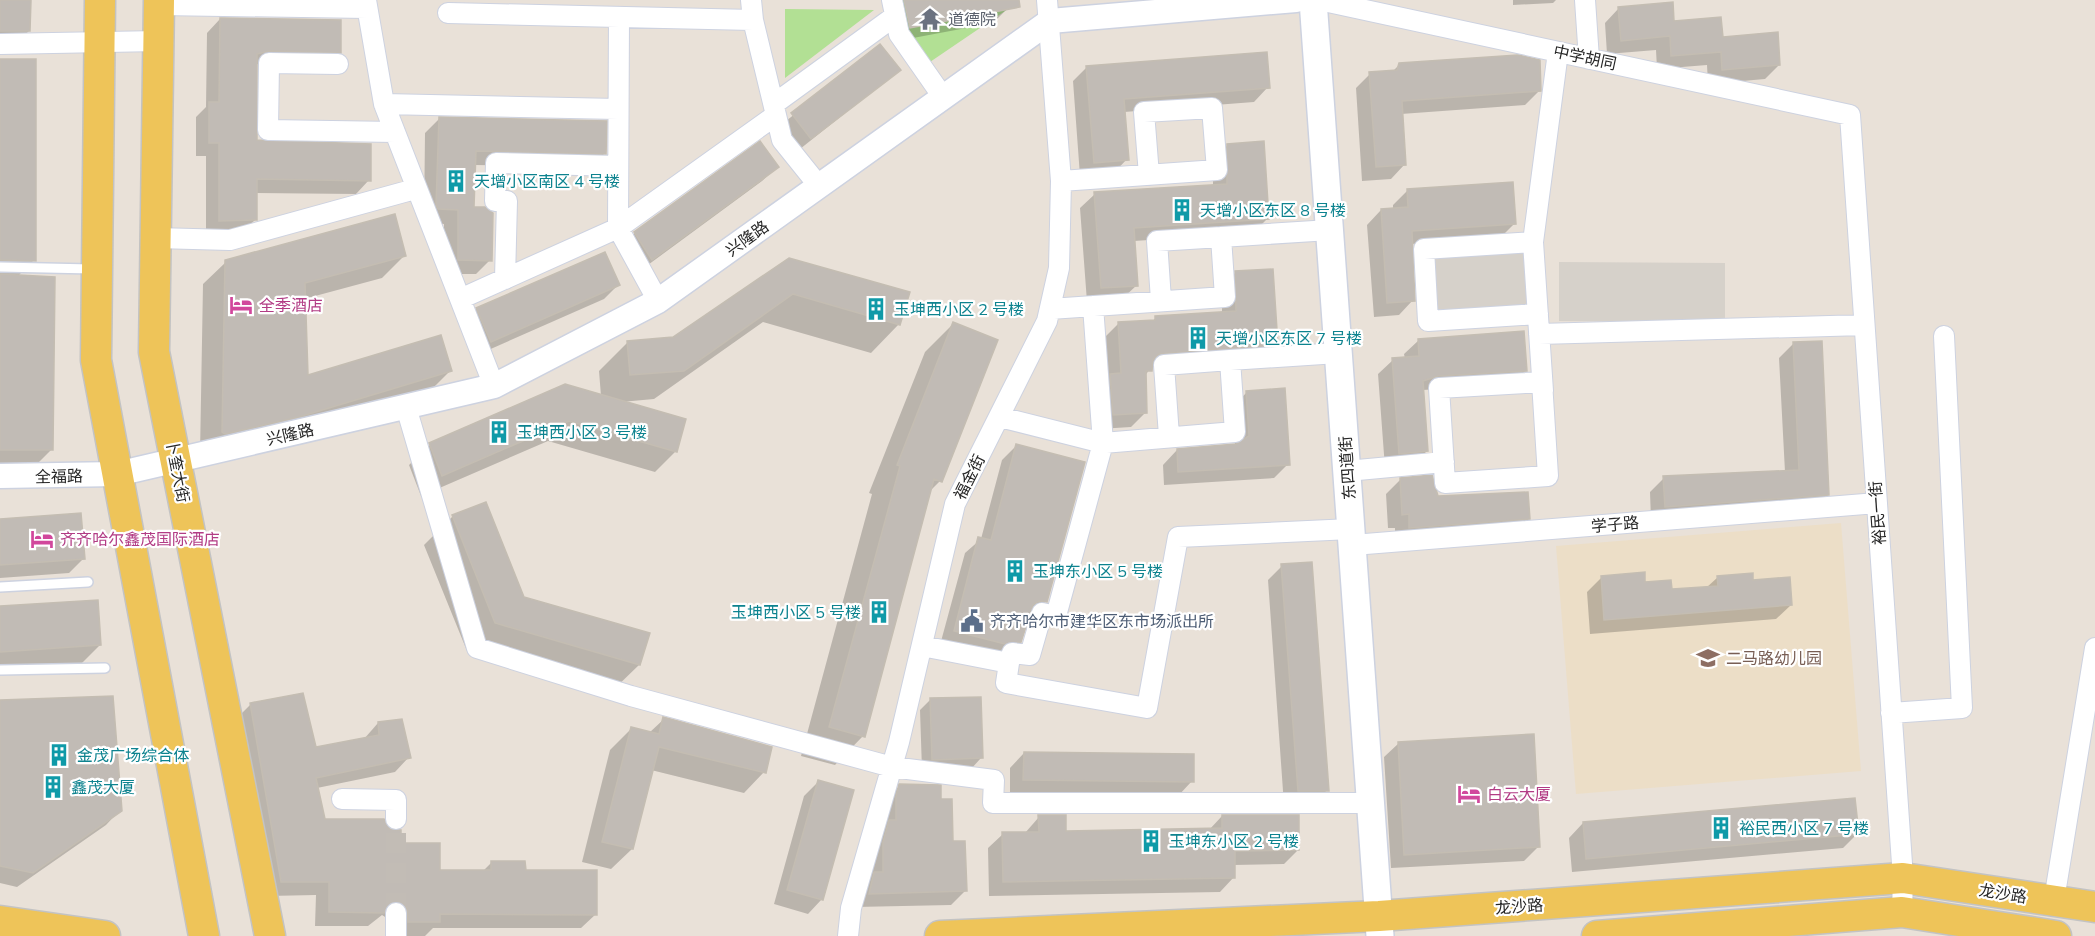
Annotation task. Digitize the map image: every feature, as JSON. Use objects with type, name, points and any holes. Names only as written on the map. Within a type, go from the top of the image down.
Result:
[{"type":"main road","points":[[100,0],[96,360],[204,936]]},
{"type":"main road","name":"东四道街","points":[[1313,0],[1380,926]]},
{"type":"main road","name":"卜奎大街","points":[[159,2],[154,352],[270,936]]},
{"type":"main road","name":"龙沙路","points":[[940,936],[1380,926],[1903,878],[2095,907]]},
{"type":"main road","name":"龙沙路","points":[[1597,936],[1739,930],[1902,912],[2056,936]]},
{"type":"main road","points":[[0,921],[105,936]]},
{"type":"street","points":[[751,0],[753,20],[782,140],[819,186]]},
{"type":"street","points":[[1048,10],[1296,0]]},
{"type":"street","name":"中学胡同","points":[[1319,0],[1850,115]]},
{"type":"street","points":[[1585,0],[1589,58]]},
{"type":"street","points":[[159,2],[367,4],[384,104],[415,189],[494,386]]},
{"type":"street","points":[[460,299],[618,228],[775,110],[894,8],[899,34],[943,97]]},
{"type":"street","name":"兴隆路","points":[[117,474],[494,386],[658,301],[943,97],[1048,10]]},
{"type":"street","name":"福金街","points":[[848,936],[851,908],[892,767],[955,504],[1047,321],[1059,268],[1061,181],[1048,10]]},
{"type":"street","points":[[448,13],[753,20]]},
{"type":"street","points":[[619,17],[618,228],[658,301]]},
{"type":"street","points":[[0,44],[100,44],[159,41]]},
{"type":"street","points":[[1543,392],[1542,382],[1439,388],[1445,483],[1548,476],[1543,392],[1539,334],[1538,314],[1533,242],[1558,52]]},
{"type":"street","points":[[338,64],[269,63],[268,130],[394,132]]},
{"type":"street","points":[[384,104],[618,109]]},
{"type":"street","points":[[1061,181],[1149,175],[1217,170],[1212,108],[1144,112],[1149,175]]},
{"type":"street","name":"裕民一街","points":[[1850,115],[1903,878],[1902,912]]},
{"type":"street","points":[[505,279],[507,201],[495,201],[496,163],[618,166]]},
{"type":"street","points":[[156,238],[230,240],[415,189]]},
{"type":"street","points":[[1161,300],[1157,242],[1330,230]]},
{"type":"street","points":[[1050,309],[1225,297],[1221,237]]},
{"type":"street","points":[[1533,242],[1424,249],[1428,321],[1538,314]]},
{"type":"street","points":[[922,646],[1009,663],[1012,653],[1030,655],[1042,613],[1056,616],[1103,443],[1093,306]]},
{"type":"street","points":[[1539,334],[1864,325]]},
{"type":"street","points":[[1891,713],[1962,708],[1944,336]]},
{"type":"street","points":[[1170,436],[1164,364],[1338,353]]},
{"type":"street","points":[[1000,417],[1103,443],[1235,432],[1230,360]]},
{"type":"street","points":[[406,407],[477,648],[631,696],[892,767],[994,780],[993,803],[1371,803]]},
{"type":"street","points":[[1347,471],[1444,462]]},
{"type":"street","name":"全福路","points":[[0,476],[117,474]]},
{"type":"street","name":"学子路","points":[[1009,663],[1006,682],[1147,708],[1178,537],[1352,537],[1877,503]]},
{"type":"street","points":[[2054,900],[2095,648]]},
{"type":"street","points":[[342,799],[396,800],[396,819]]},
{"type":"street","points":[[396,913],[396,936]]},
{"type":"lane","points":[[0,267],[97,269]]},
{"type":"lane","points":[[0,587],[88,582]]},
{"type":"lane","points":[[0,670],[105,668]]},
{"type":"shaded area","points":[[1526,251],[1530,307],[1437,313],[1434,256]]},
{"type":"shaded area","points":[[1559,262],[1725,263],[1725,322],[1559,321]]},
{"type":"shaded area","name":"二马路幼儿园","points":[[1841,523],[1861,771],[1576,794],[1556,546]]},
{"type":"green space","points":[[900,0],[1006,0],[1008,9],[927,64],[905,29]]},
{"type":"green space","points":[[785,9],[874,10],[785,78]]},
{"type":"building","points":[[0,0],[31,0],[30,31],[0,31]]},
{"type":"building","name":"道德院","points":[[904,0],[1019,0],[1020,7],[910,28]]},
{"type":"building","points":[[1673,2],[1674,21],[1721,17],[1723,37],[1778,32],[1780,65],[1722,70],[1721,52],[1671,56],[1670,36],[1621,41],[1618,7]]},
{"type":"building","points":[[220,18],[341,20],[341,53],[269,51],[257,54],[257,140],[371,144],[371,181],[257,179],[257,220],[219,221],[219,143],[209,143],[209,102],[219,102]]},
{"type":"building","points":[[880,44],[901,70],[811,139],[791,113]]},
{"type":"building","points":[[1267,52],[1270,88],[1124,99],[1129,160],[1094,163],[1086,66]]},
{"type":"building","points":[[1518,55],[1540,60],[1541,91],[1402,101],[1406,165],[1376,167],[1369,72],[1397,70],[1399,63]]},
{"type":"building","points":[[0,59],[36,59],[36,261],[0,260]]},
{"type":"building","name":"天增小区南区 4 号楼","points":[[439,117],[607,121],[606,154],[476,151],[474,207],[485,207],[493,213],[492,261],[458,260],[458,210],[438,209],[436,205]]},
{"type":"building","points":[[760,141],[779,167],[652,260],[634,232]]},
{"type":"building","name":"天增小区东区 8 号楼","points":[[1264,141],[1269,219],[1134,228],[1138,286],[1101,288],[1094,192],[1227,184],[1227,144]]},
{"type":"building","points":[[1513,182],[1516,224],[1412,231],[1415,301],[1387,303],[1381,209],[1408,207],[1407,189]]},
{"type":"building","points":[[395,214],[406,256],[305,283],[308,375],[441,335],[452,371],[299,417],[225,434],[222,432],[225,260]]},
{"type":"building","points":[[605,252],[620,285],[491,342],[476,308]]},
{"type":"building","name":"玉坤西小区 2 号楼","points":[[789,258],[910,292],[900,325],[793,294],[684,371],[630,375],[627,341],[673,337]]},
{"type":"building","name":"天增小区东区 7 号楼","points":[[1273,269],[1278,345],[1159,354],[1153,360],[1152,371],[1146,371],[1147,413],[1113,415],[1110,374],[1121,373],[1118,322],[1155,320],[1155,316],[1236,311],[1235,271]]},
{"type":"building","points":[[0,274],[55,277],[53,450],[0,450]]},
{"type":"building","points":[[953,322],[998,340],[942,482],[934,479],[865,737],[829,727],[900,466],[897,465]]},
{"type":"building","points":[[1524,331],[1527,371],[1438,376],[1423,381],[1428,451],[1399,454],[1392,358],[1419,356],[1418,339]]},
{"type":"building","points":[[1822,341],[1829,495],[1665,507],[1663,476],[1799,470],[1793,342]]},
{"type":"building","name":"玉坤西小区 3 号楼","points":[[565,384],[686,419],[677,452],[569,421],[442,476],[429,443]]},
{"type":"building","points":[[1285,388],[1290,465],[1178,472],[1177,449],[1236,444],[1249,436],[1246,391]]},
{"type":"building","name":"玉坤东小区 5 号楼","points":[[1016,444],[1085,462],[1047,602],[1039,601],[1033,605],[1021,642],[1005,644],[954,631],[978,537],[991,540]]},
{"type":"building","points":[[1432,475],[1438,496],[1528,492],[1530,519],[1409,528],[1409,514],[1402,515],[1400,478]]},
{"type":"building","points":[[486,502],[524,597],[650,633],[640,665],[495,623],[452,515]]},
{"type":"building","name":"齐齐哈尔鑫茂国际酒店","points":[[81,513],[85,559],[0,565],[0,519]]},
{"type":"building","points":[[1312,562],[1329,791],[1298,791],[1281,564]]},
{"type":"building","name":"二马路幼儿园","points":[[1645,572],[1645,582],[1671,580],[1672,589],[1718,586],[1717,576],[1753,573],[1753,580],[1790,577],[1792,605],[1604,620],[1601,576]]},
{"type":"building","points":[[98,600],[101,645],[0,652],[0,606]]},
{"type":"building","points":[[303,693],[316,747],[379,735],[378,722],[402,719],[411,758],[316,778],[325,819],[384,819],[390,829],[401,830],[401,843],[440,843],[440,870],[491,870],[491,861],[525,861],[526,870],[597,870],[597,915],[440,914],[440,922],[408,922],[407,908],[401,902],[390,903],[384,913],[329,912],[329,882],[281,882],[250,703]]},
{"type":"building","name":"鑫茂大厦","points":[[113,696],[122,811],[33,873],[0,866],[0,700]]},
{"type":"building","points":[[981,697],[983,758],[932,760],[930,698]]},
{"type":"building","points":[[663,717],[772,747],[766,773],[659,747],[633,849],[602,842],[631,727],[659,734]]},
{"type":"building","name":"白云大厦","points":[[1534,734],[1540,847],[1404,855],[1398,742]]},
{"type":"building","points":[[1024,752],[1194,754],[1194,782],[1023,780]]},
{"type":"building","points":[[818,780],[854,790],[823,900],[787,890]]},
{"type":"building","points":[[899,784],[941,785],[941,799],[952,799],[953,841],[965,841],[967,891],[869,894],[874,872],[883,872],[883,842],[889,820],[896,820],[896,796]]},
{"type":"building","name":"裕民西小区 7 号楼","points":[[1855,798],[1859,834],[1586,859],[1583,822]]},
{"type":"building","name":"玉坤东小区 2 号楼","points":[[1038,815],[1066,815],[1066,831],[1222,828],[1222,815],[1299,815],[1299,850],[1235,851],[1235,878],[1003,882],[1002,832],[1039,832]]},
{"type":"tunnel","points":[[396,819],[396,913]]},
{"type":"place","name":"道德院","points":[[930,19]]},
{"type":"place","name":"天增小区南区 4 号楼","points":[[456,181]]},
{"type":"place","name":"天增小区东区 8 号楼","points":[[1182,210]]},
{"type":"place","name":"全季酒店","points":[[241,305]]},
{"type":"place","name":"玉坤西小区 2 号楼","points":[[876,309]]},
{"type":"place","name":"天增小区东区 7 号楼","points":[[1198,338]]},
{"type":"place","name":"玉坤西小区 3 号楼","points":[[499,432]]},
{"type":"place","name":"齐齐哈尔鑫茂国际酒店","points":[[42,539]]},
{"type":"place","name":"玉坤东小区 5 号楼","points":[[1015,571]]},
{"type":"place","name":"玉坤西小区 5 号楼","points":[[879,612]]},
{"type":"place","name":"齐齐哈尔市建华区东市场派出所","points":[[972,621]]},
{"type":"place","name":"二马路幼儿园","points":[[1708,658]]},
{"type":"place","name":"金茂广场综合体","points":[[59,755]]},
{"type":"place","name":"鑫茂大厦","points":[[53,787]]},
{"type":"place","name":"白云大厦","points":[[1469,794]]},
{"type":"place","name":"裕民西小区 7 号楼","points":[[1721,828]]},
{"type":"place","name":"玉坤东小区 2 号楼","points":[[1151,841]]}]
